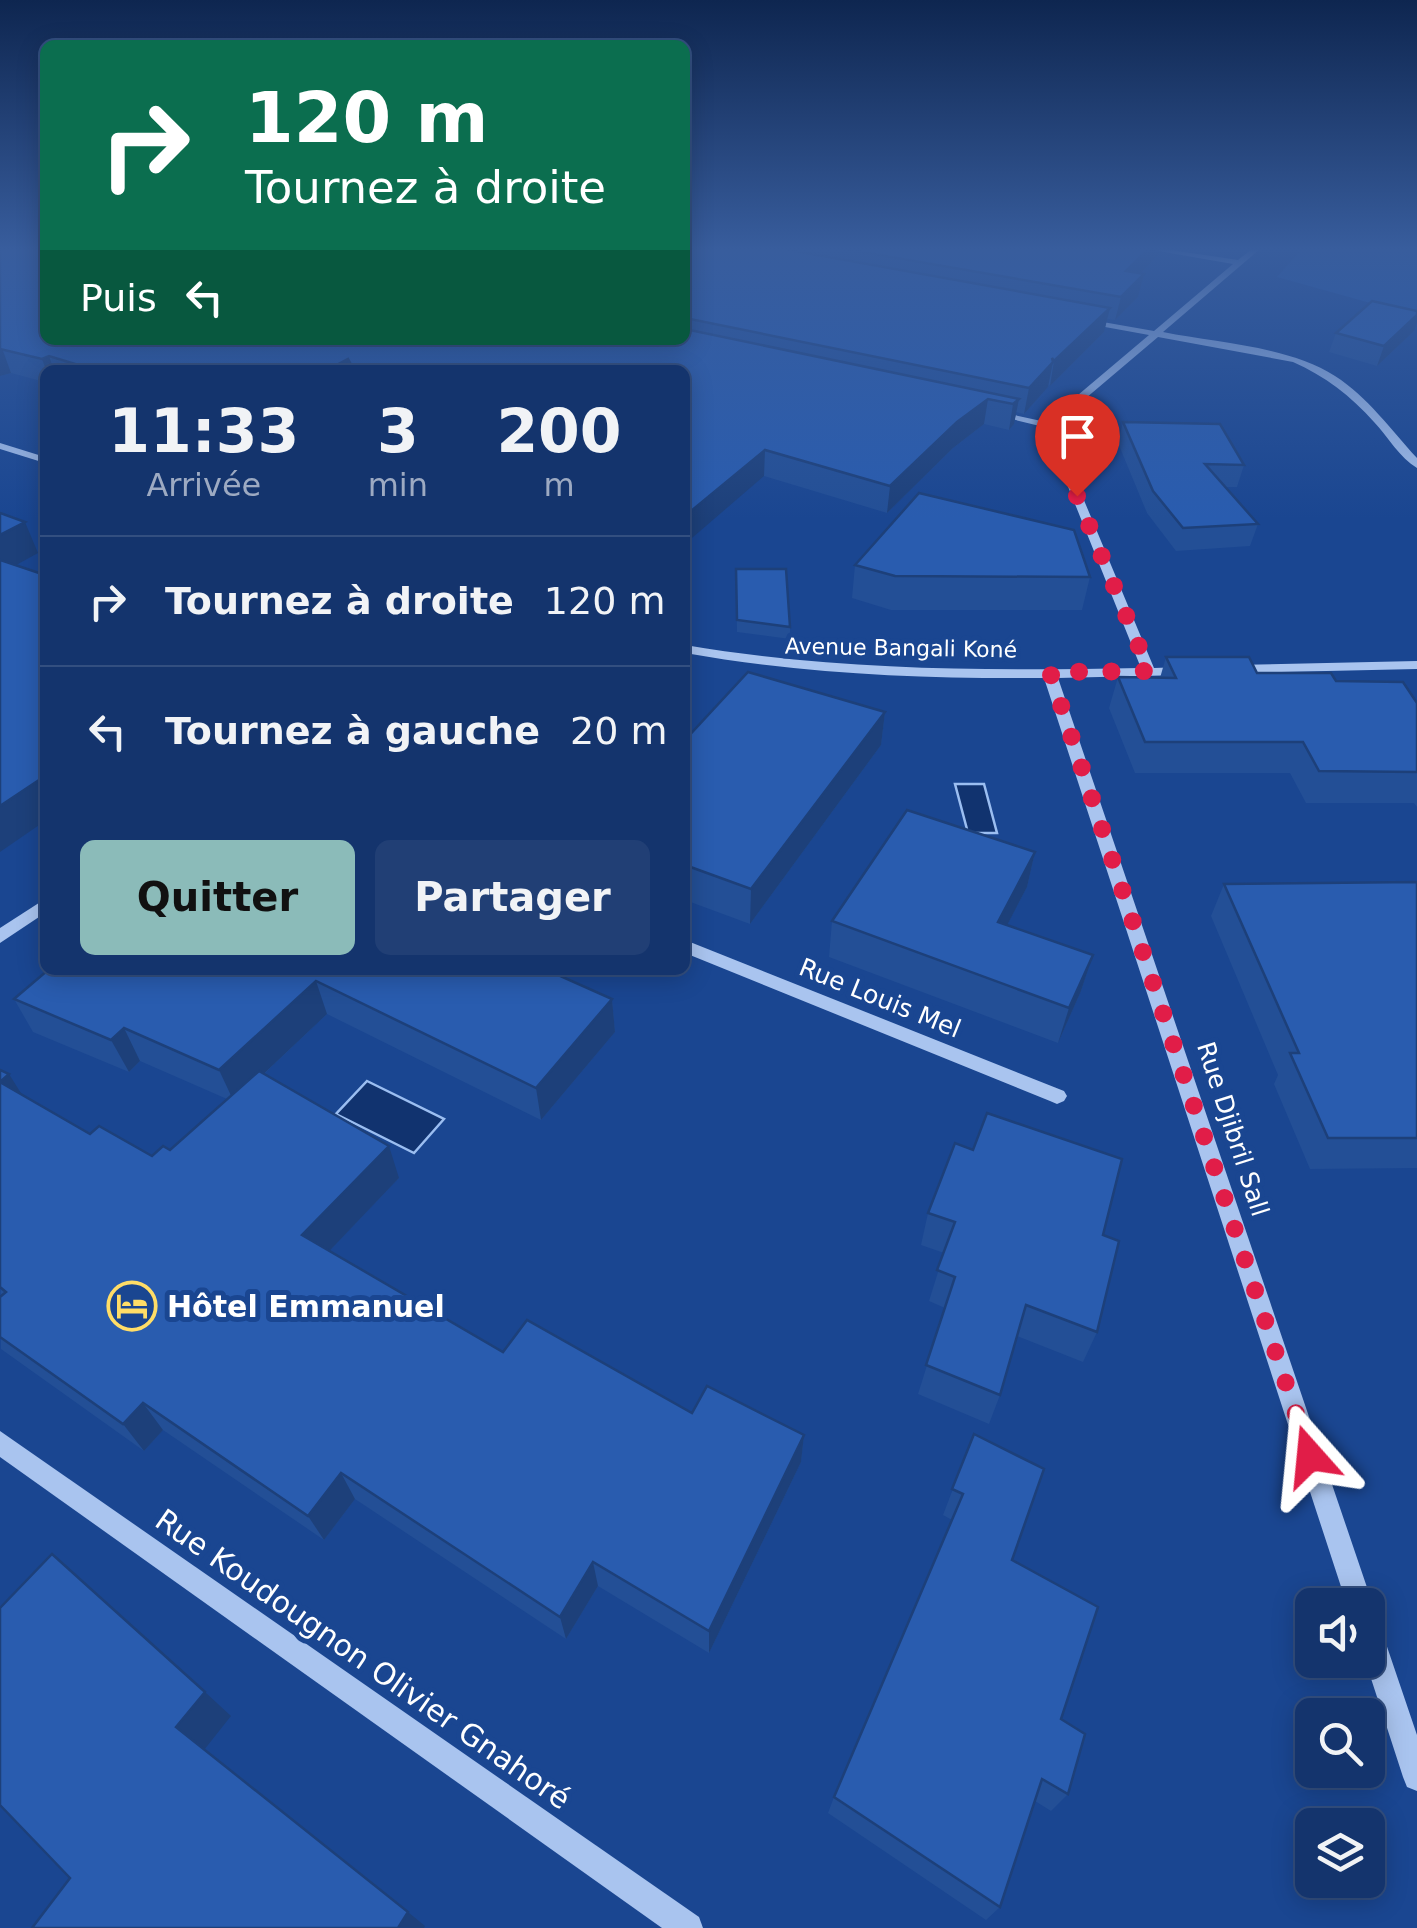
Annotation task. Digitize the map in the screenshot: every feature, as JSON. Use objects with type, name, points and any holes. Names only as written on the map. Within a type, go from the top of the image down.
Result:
[{"type":"street","points":[[1048,426],[1145,339]]},
{"type":"street","points":[[1188,339],[1295,360],[1327,372],[1346,386],[1417,464]]},
{"type":"street","points":[[991,413],[1048,426]]},
{"type":"street","points":[[1048,426],[1149,671]]},
{"type":"street","points":[[0,446],[40,458]]},
{"type":"street","name":"Avenue Bangali Koné","points":[[690,650],[784,667],[1050,672],[1206,670]]},
{"type":"street","points":[[1226,670],[1417,666]]},
{"type":"street","name":"Rue Djibril Sall","points":[[1050,672],[1354,1588]]},
{"type":"street","points":[[0,937],[40,909]]},
{"type":"street","name":"Rue Louis Mel","points":[[690,948],[1056,1096]]},
{"type":"street","name":"Rue Koudougnon Olivier Gnahoré","points":[[0,1443],[688,1928]]},
{"type":"street","points":[[1384,1678],[1417,1778]]},
{"type":"shaded area","points":[[955,784],[984,784],[997,833],[968,833]]},
{"type":"shaded area","points":[[367,1081],[444,1119],[414,1153],[336,1114]]},
{"type":"building","points":[[0,339],[40,339],[40,345],[690,345],[690,339],[733,339],[1019,399],[1013,404],[988,399],[957,422],[890,486],[765,450],[690,512],[690,365],[351,365],[348,359],[337,365],[79,365],[0,349]]},
{"type":"building","points":[[788,339],[1077,339],[1054,361],[1052,358],[1053,362],[1029,388]]},
{"type":"building","points":[[1358,339],[1391,339],[1384,346]]},
{"type":"building","points":[[1123,422],[1220,424],[1244,465],[1205,464],[1258,524],[1183,528],[1153,491]]},
{"type":"building","points":[[919,493],[1074,530],[1090,577],[895,576],[855,565]]},
{"type":"building","points":[[0,513],[25,522],[0,535]]},
{"type":"building","points":[[0,560],[40,573],[40,779],[0,806]]},
{"type":"building","points":[[736,569],[786,569],[790,627],[737,620]]},
{"type":"building","points":[[1166,657],[1249,657],[1257,673],[1331,673],[1336,681],[1403,682],[1417,703],[1417,772],[1319,771],[1303,742],[1145,742],[1118,677],[1176,678]]},
{"type":"building","points":[[748,672],[885,712],[751,889],[690,867],[690,735]]},
{"type":"building","points":[[907,810],[1035,852],[998,922],[1093,955],[1069,1008],[832,921]]},
{"type":"building","points":[[1417,882],[1417,1138],[1328,1138],[1290,1053],[1299,1053],[1224,884]]},
{"type":"building","points":[[42,975],[558,975],[612,999],[536,1088],[316,981],[219,1070],[124,1028],[111,1040],[14,999]]},
{"type":"building","points":[[259,1071],[389,1146],[302,1235],[503,1352],[527,1320],[692,1413],[707,1386],[804,1435],[709,1631],[593,1562],[560,1617],[341,1473],[308,1516],[143,1403],[123,1424],[0,1337],[0,1297],[6,1292],[0,1287],[0,1082],[90,1134],[99,1126],[152,1156],[163,1146],[170,1150]]},
{"type":"building","points":[[987,1113],[1122,1159],[1103,1235],[1119,1241],[1097,1332],[1026,1305],[1000,1395],[926,1365],[955,1277],[937,1270],[955,1222],[928,1213],[955,1143],[973,1150]]},
{"type":"building","points":[[974,1434],[1044,1469],[1012,1560],[1098,1607],[1061,1719],[1085,1734],[1068,1794],[1042,1779],[1000,1907],[834,1797],[963,1494],[952,1489]]},
{"type":"building","points":[[52,1554],[205,1692],[176,1727],[408,1912],[398,1928],[32,1928],[70,1878],[0,1805],[0,1608]]},
{"type":"place","name":"Hôtel Emmanuel","points":[[132,1306]]},
{"type":"route","points":[[1077,496],[1149,671],[1050,672],[1310,1456]]}]
